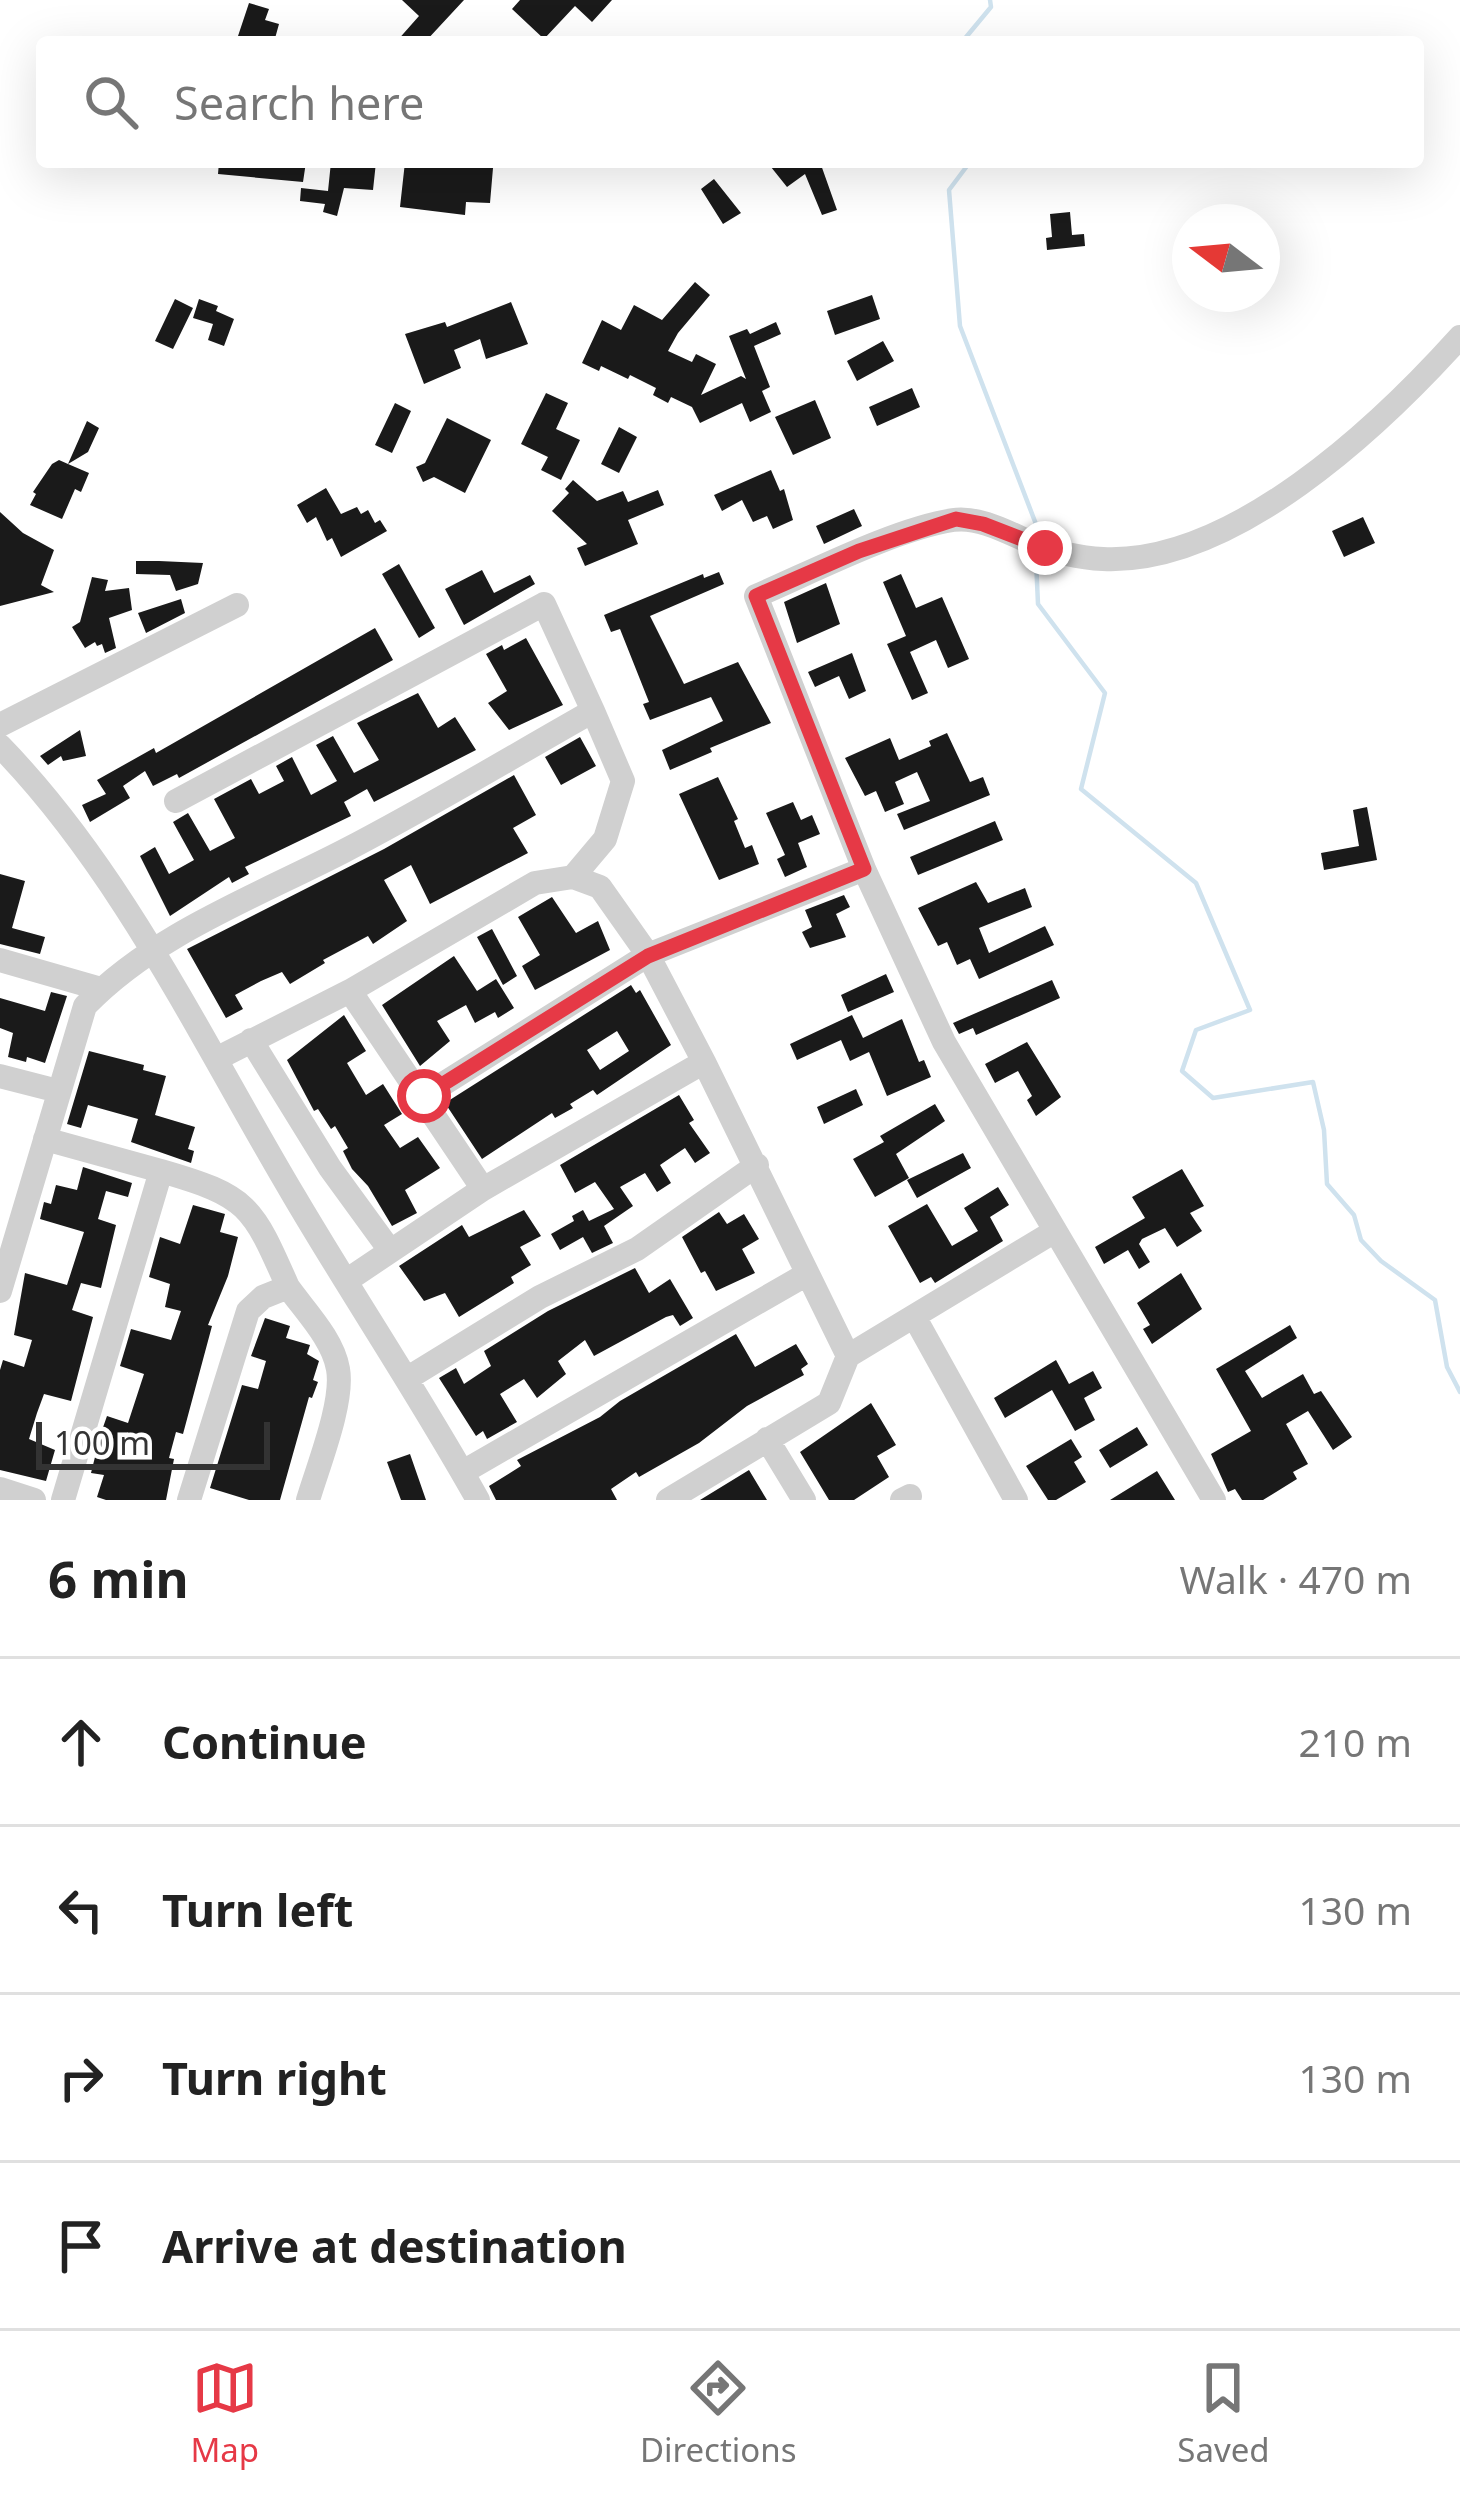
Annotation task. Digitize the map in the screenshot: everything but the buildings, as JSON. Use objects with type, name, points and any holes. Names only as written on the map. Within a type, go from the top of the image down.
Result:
[{"type":"street","points":[[1214,1500],[944,1042],[864,869],[756,596],[859,551],[956,519],[983,524],[1045,548],[1106,559],[1181,546],[1283,495],[1342,453],[1409,394],[1460,337]]},
{"type":"street","points":[[176,801],[544,604],[622,781],[604,838],[572,877]]},
{"type":"street","points":[[0,725],[237,605]]},
{"type":"street","points":[[0,1291],[85,1006],[101,989],[150,952],[364,841],[592,711]]},
{"type":"street","points":[[0,746],[64,815],[216,1059],[478,1500]]},
{"type":"street","points":[[424,1096],[648,956],[864,869]]},
{"type":"street","points":[[216,1059],[350,991],[535,884],[572,877],[600,887],[648,956],[758,1165],[848,1356]]},
{"type":"street","points":[[0,960],[101,989]]},
{"type":"street","points":[[350,991],[483,1189]]},
{"type":"street","points":[[251,1040],[330,1168],[389,1249]]},
{"type":"street","points":[[346,1281],[483,1189],[704,1062]]},
{"type":"street","points":[[0,1076],[58,1091]]},
{"type":"street","points":[[45,1139],[209,1185],[242,1203],[261,1224],[288,1287],[330,1347],[338,1367],[339,1388],[308,1500]]},
{"type":"street","points":[[408,1378],[540,1298],[637,1249],[758,1165]]},
{"type":"street","points":[[63,1500],[161,1172]]},
{"type":"street","points":[[668,1500],[830,1403],[848,1356],[1055,1231]]},
{"type":"street","points":[[463,1472],[807,1274]]},
{"type":"street","points":[[189,1500],[248,1311],[288,1287]]},
{"type":"street","points":[[915,1318],[1016,1500]]},
{"type":"street","points":[[767,1439],[804,1500]]},
{"type":"street","points":[[0,1489],[34,1500]]},
{"type":"waterway","points":[[967,36],[991,7],[990,0]]},
{"type":"waterway","points":[[966,168],[949,190],[960,326],[1039,532]]},
{"type":"waterway","points":[[1036,560],[1038,604],[1105,693],[1081,789],[1196,883],[1250,1010],[1196,1030],[1182,1071],[1213,1098],[1313,1082],[1324,1130],[1327,1184],[1354,1215],[1361,1240],[1381,1261],[1435,1300],[1447,1367],[1460,1392]]},
{"type":"route","points":[[424,1096],[648,956],[864,869],[756,596],[859,551],[956,519],[983,524],[1045,548]]}]
